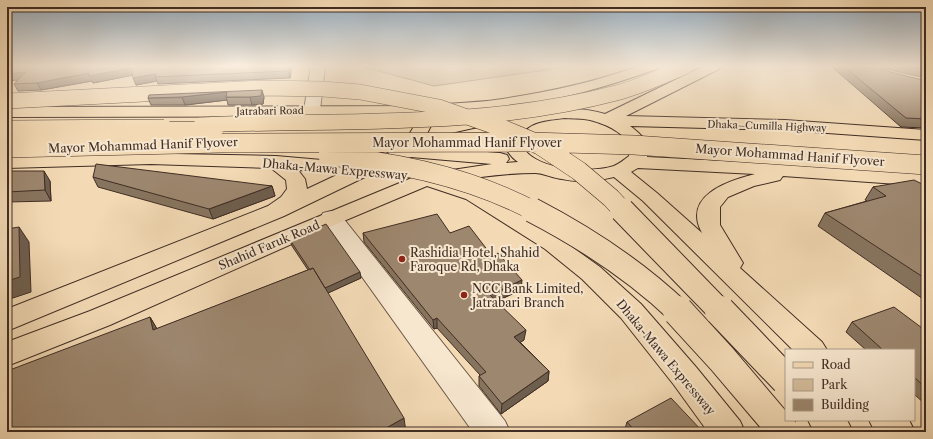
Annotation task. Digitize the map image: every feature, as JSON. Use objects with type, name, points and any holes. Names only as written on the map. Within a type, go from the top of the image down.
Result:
[{"type":"main road","points":[[408,150],[431,110],[503,104],[587,86]]},
{"type":"main road","points":[[154,128],[254,123],[433,120],[514,114],[573,104],[635,86]]},
{"type":"main road","points":[[607,120],[672,86]]},
{"type":"main road","points":[[7,101],[263,88],[323,89],[360,92],[396,98],[439,107],[484,122],[540,145],[579,171],[611,198],[785,379]]},
{"type":"main road","points":[[651,97],[651,102],[658,111],[679,122]]},
{"type":"main road","name":"Jatrabari Road","points":[[7,112],[431,110],[527,121]]},
{"type":"main road","points":[[7,320],[276,211],[408,150],[490,129],[548,115],[565,113],[588,115],[607,120],[627,131],[635,138],[639,146],[639,155],[626,167]]},
{"type":"main road","name":"Dhaka–Cumilla Highway","points":[[607,120],[785,125],[926,135]]},
{"type":"main road","points":[[527,121],[515,130],[512,138],[514,147],[520,155],[535,165]]},
{"type":"main road","name":"Mayor Mohammad Hanif Flyover","points":[[7,130],[154,128],[525,129],[734,138],[926,151]]},
{"type":"main road","name":"Mayor Mohammad Hanif Flyover","points":[[7,148],[220,143],[530,142],[634,145],[926,165]]},
{"type":"main road","points":[[89,147],[356,157],[399,163],[434,172],[460,179],[507,196],[552,219],[592,243],[642,281],[682,316],[784,432]]},
{"type":"main road","points":[[7,162],[153,159],[278,150],[408,150],[535,165],[565,174],[579,176],[593,176],[626,167],[822,172],[926,180]]},
{"type":"main road","name":"Dhaka-Mawa Expressway","points":[[153,159],[276,162],[365,170],[426,179],[473,195],[553,244],[591,273],[631,311],[685,376],[728,432]]},
{"type":"main road","points":[[276,162],[289,171],[296,179],[297,188],[293,198],[276,211]]},
{"type":"main road","name":"Shahid Faruk Road","points":[[7,354],[100,318],[331,218],[426,179],[485,170],[535,165]]},
{"type":"main road","points":[[626,167],[650,197],[811,349]]},
{"type":"main road","points":[[754,295],[724,254],[708,225],[709,206],[721,193],[747,182],[772,176],[822,172]]},
{"type":"main road","points":[[826,421],[836,432]]},
{"type":"main road","points":[[887,421],[898,432]]},
{"type":"street","points":[[312,110],[315,86]]},
{"type":"street","points":[[331,218],[493,432]]},
{"type":"building","points":[[868,86],[926,86],[926,119],[906,118]]},
{"type":"building","points":[[262,90],[261,96],[250,97],[226,97],[227,92],[182,97],[148,98],[149,95]]},
{"type":"building","points":[[96,164],[272,186],[209,209],[93,177]]},
{"type":"building","points":[[7,171],[44,171],[45,190],[7,192]]},
{"type":"building","points":[[914,180],[926,186],[926,279],[825,213],[886,196],[873,187]]},
{"type":"building","points":[[437,214],[450,233],[469,226],[492,256],[498,253],[522,280],[490,295],[526,330],[514,337],[549,371],[502,404],[479,376],[486,372],[437,318],[433,320],[363,233]]},
{"type":"building","points":[[326,224],[360,272],[325,288],[313,268],[310,270],[290,240]]},
{"type":"building","points":[[19,227],[20,277],[7,281],[7,229]]},
{"type":"building","points":[[313,268],[404,418],[379,432],[7,432],[7,371],[150,317],[153,330]]},
{"type":"building","points":[[894,307],[926,331],[926,388],[915,378],[915,349],[882,349],[852,322]]},
{"type":"building","points":[[671,398],[703,432],[636,432],[627,422]]},
{"type":"place","name":"Rashidia Hotel, Shahid Faroque Rd, Dhaka","points":[[402,259]]},
{"type":"place","name":"NCC Bank Limited, Jatrabari Branch","points":[[464,295]]}]
